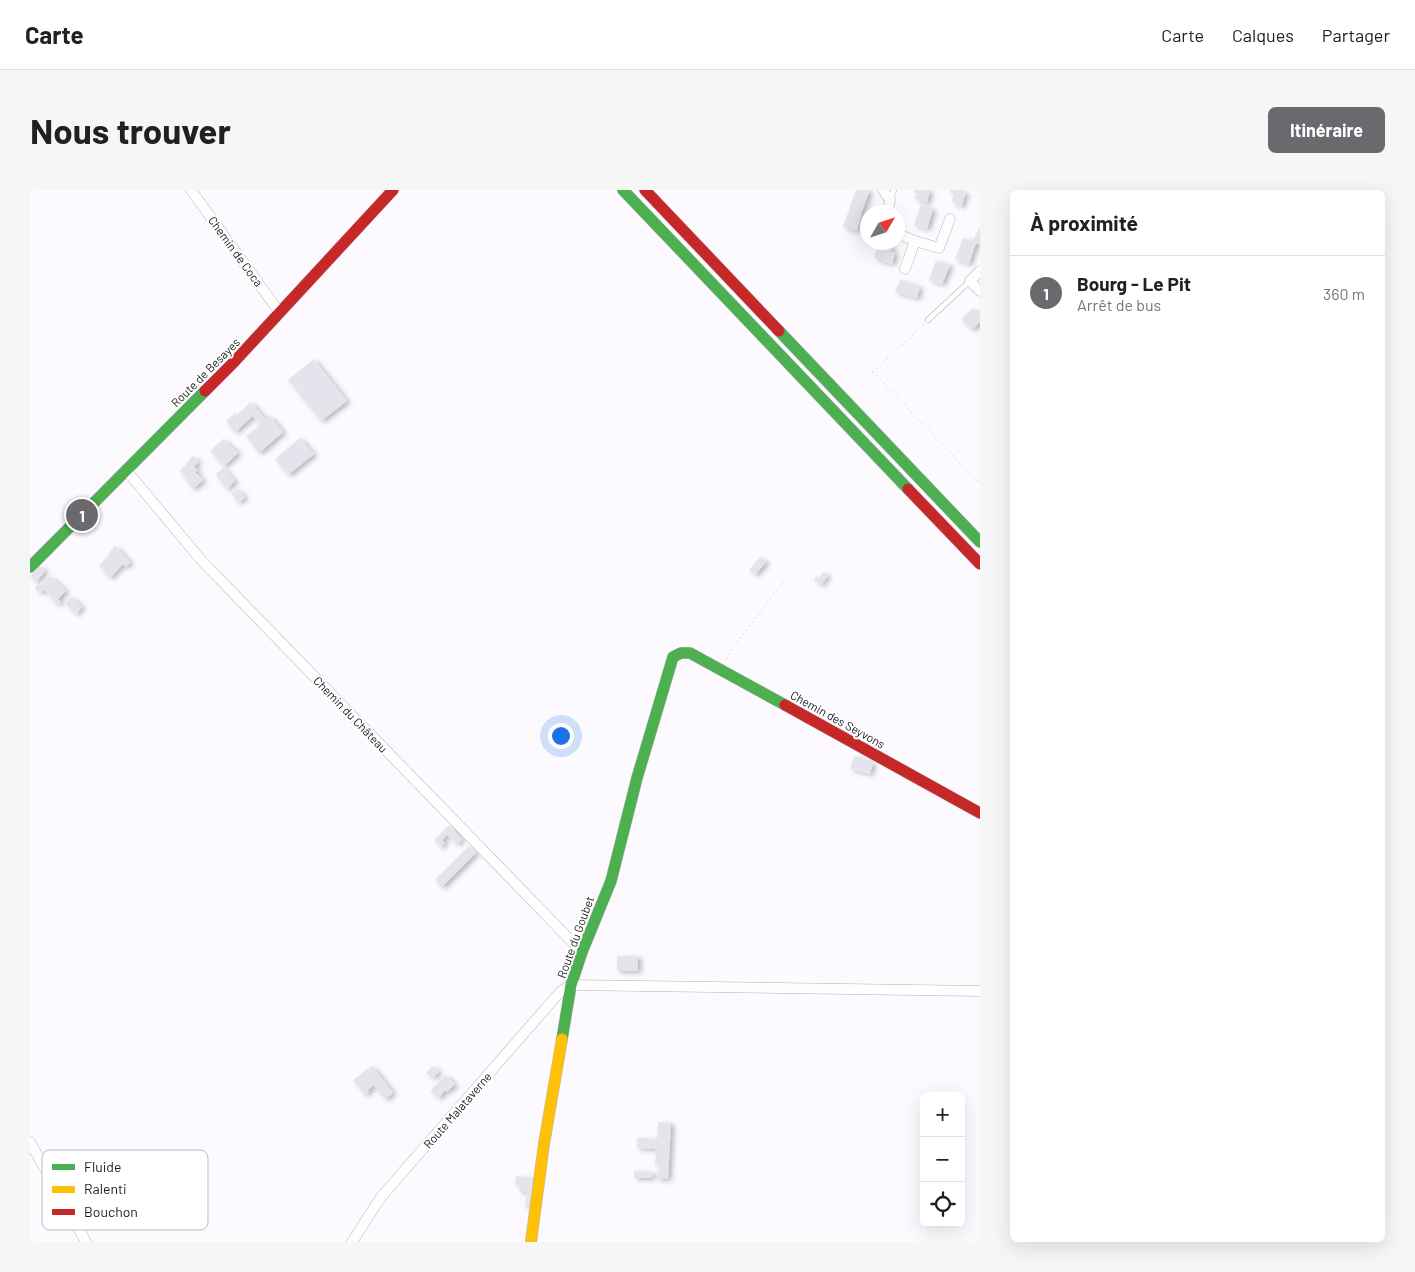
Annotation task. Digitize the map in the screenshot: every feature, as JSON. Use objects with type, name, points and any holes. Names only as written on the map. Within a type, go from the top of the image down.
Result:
[{"type":"main road","name":"Route de Besayes","points":[[30,567],[234,362],[393,190]]},
{"type":"main road","points":[[623,190],[980,564]]},
{"type":"main road","points":[[645,190],[980,542]]},
{"type":"main road","name":"Route du Goubet","points":[[531,1242],[544,1144],[571,985],[611,880],[637,778],[673,658],[681,653]]},
{"type":"main road","name":"Chemin des Seyvons","points":[[681,653],[690,653],[980,813]]},
{"type":"street","name":"Chemin de Coca","points":[[191,190],[280,313]]},
{"type":"street","points":[[882,190],[890,200],[889,205]]},
{"type":"street","points":[[905,237],[938,248],[950,219]]},
{"type":"street","points":[[905,269],[915,241]]},
{"type":"street","points":[[980,271],[970,281],[980,290]]},
{"type":"street","name":"Chemin du Château","points":[[126,470],[202,561],[582,952]]},
{"type":"street","points":[[571,985],[980,991]]},
{"type":"street","name":"Route Malataverne","points":[[352,1242],[381,1197],[560,992],[571,985]]},
{"type":"street","points":[[30,1142],[42,1163]]},
{"type":"street","points":[[79,1230],[86,1242]]},
{"type":"lane","points":[[890,200],[894,190]]},
{"type":"lane","points":[[928,320],[970,281]]},
{"type":"path","points":[[928,320],[873,372],[980,484]]},
{"type":"path","points":[[734,647],[788,577]]},
{"type":"building","points":[[856,190],[870,190],[864,205],[860,205],[860,219],[857,231],[843,227]]},
{"type":"building","points":[[915,190],[930,190],[927,203],[915,199]]},
{"type":"building","points":[[951,190],[961,190],[966,193],[961,207],[952,201],[954,194],[950,193]]},
{"type":"building","points":[[921,205],[933,209],[927,229],[914,225]]},
{"type":"building","points":[[980,227],[980,244],[976,243],[969,264],[955,259],[963,238],[973,241]]},
{"type":"building","points":[[876,250],[891,250],[891,252],[895,253],[892,264],[874,258]]},
{"type":"building","points":[[936,261],[950,265],[942,284],[929,280]]},
{"type":"building","points":[[900,280],[920,287],[917,298],[895,292]]},
{"type":"building","points":[[973,308],[980,315],[980,322],[972,330],[961,319]]},
{"type":"building","points":[[314,359],[347,401],[321,421],[288,380]]},
{"type":"building","points":[[251,402],[266,420],[270,416],[283,432],[259,453],[246,436],[260,425],[253,416],[235,432],[226,421],[235,413],[237,415]]},
{"type":"building","points":[[300,438],[314,454],[288,475],[275,459]]},
{"type":"building","points":[[223,439],[238,453],[224,466],[210,451]]},
{"type":"building","points":[[193,456],[198,462],[194,467],[198,470],[195,472],[203,480],[193,489],[180,471]]},
{"type":"building","points":[[223,468],[235,481],[227,489],[216,474]]},
{"type":"building","points":[[237,489],[245,497],[239,503],[231,494]]},
{"type":"building","points":[[115,546],[130,562],[126,567],[123,564],[110,578],[99,566]]},
{"type":"building","points":[[760,557],[766,562],[755,575],[749,570]]},
{"type":"building","points":[[40,566],[45,571],[36,582],[30,576]]},
{"type":"building","points":[[823,572],[828,575],[821,585],[814,580],[816,576],[819,578]]},
{"type":"building","points":[[50,576],[66,591],[58,599],[61,602],[58,605],[44,590],[40,593],[35,588],[38,584],[40,586]]},
{"type":"building","points":[[72,597],[82,607],[76,614],[65,603]]},
{"type":"building","points":[[854,756],[873,763],[870,774],[850,769]]},
{"type":"building","points":[[449,825],[462,840],[457,844],[447,835],[442,840],[445,843],[441,847],[434,840]]},
{"type":"building","points":[[469,846],[476,853],[442,887],[435,880]]},
{"type":"building","points":[[617,956],[638,956],[638,971],[617,971]]},
{"type":"building","points":[[372,1066],[393,1093],[385,1099],[374,1085],[365,1095],[353,1080]]},
{"type":"building","points":[[433,1066],[439,1072],[434,1077],[431,1077],[426,1073]]},
{"type":"building","points":[[445,1075],[455,1084],[447,1092],[445,1090],[439,1098],[430,1091]]},
{"type":"building","points":[[658,1122],[671,1123],[668,1179],[657,1179],[659,1166],[655,1165],[656,1149],[637,1148],[637,1138],[657,1139]]},
{"type":"building","points":[[634,1171],[653,1172],[652,1178],[634,1178]]},
{"type":"building","points":[[516,1176],[536,1178],[531,1208],[525,1207],[527,1192],[519,1192],[520,1185],[515,1185]]},
{"type":"traffic: fast","points":[[623,190],[908,489]]},
{"type":"traffic: fast","points":[[779,331],[980,542]]},
{"type":"traffic: fast","points":[[30,567],[205,391]]},
{"type":"traffic: fast","points":[[562,1039],[571,985],[582,952],[611,881],[637,778],[673,657],[681,653],[690,653],[785,705]]},
{"type":"traffic: slow","points":[[531,1242],[544,1144],[562,1039]]},
{"type":"traffic: jam","points":[[205,391],[393,190]]},
{"type":"traffic: jam","points":[[645,190],[779,331]]},
{"type":"traffic: jam","points":[[908,489],[980,564]]},
{"type":"traffic: jam","points":[[785,705],[980,813]]},
{"type":"place","name":"Bourg - Le Pit","points":[[82,515]]}]
